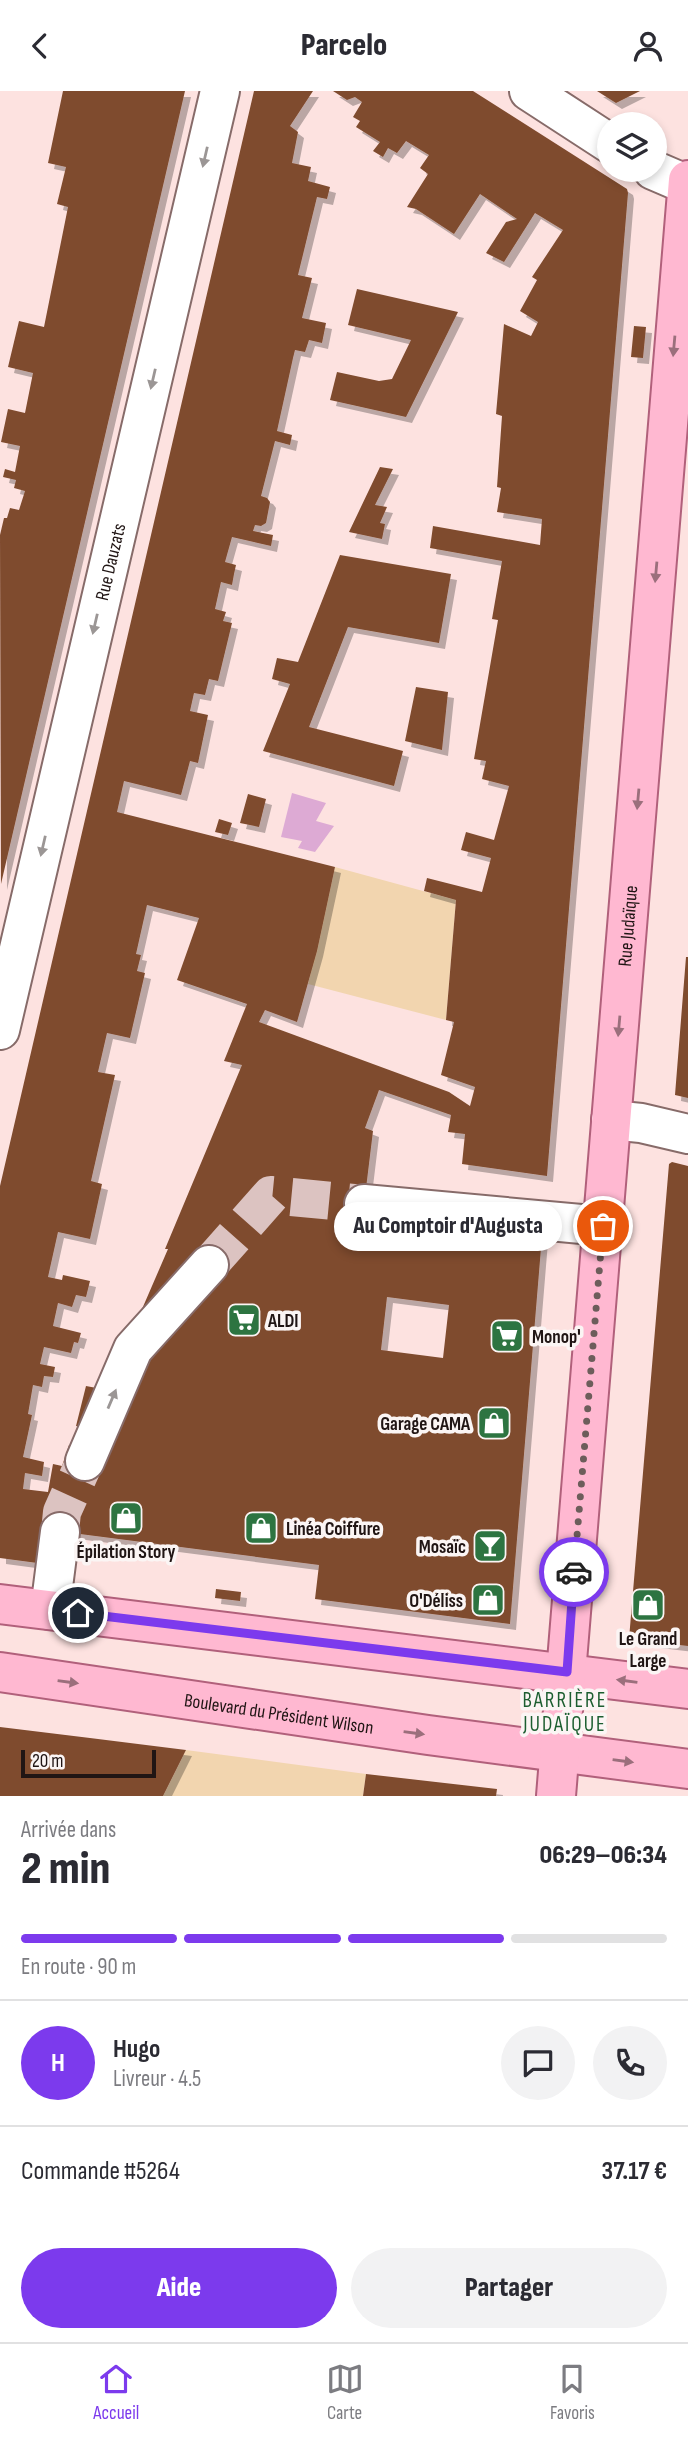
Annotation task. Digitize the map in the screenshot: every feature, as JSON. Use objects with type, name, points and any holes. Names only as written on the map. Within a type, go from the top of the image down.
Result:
[{"type":"main road","name":"Rue Judaïque","points":[[567,1672],[611,1120],[676,480],[688,183]]},
{"type":"main road","points":[[0,1604],[688,1689]]},
{"type":"main road","name":"Boulevard du Président Wilson","points":[[0,1672],[688,1769]]},
{"type":"main road","points":[[556,1796],[567,1672]]},
{"type":"street","name":"Rue Dauzats","points":[[0,1030],[220,91]]},
{"type":"street","points":[[529,91],[597,135]]},
{"type":"street","points":[[667,175],[688,183]]},
{"type":"street","points":[[611,1120],[641,1123],[688,1134]]},
{"type":"street","points":[[364,1204],[603,1226]]},
{"type":"street","points":[[85,1461],[133,1349],[209,1265]]},
{"type":"street","points":[[50,1610],[60,1532]]},
{"type":"shaded area","points":[[292,793],[326,803],[316,821],[334,826],[315,852],[298,848],[302,841],[281,837]]},
{"type":"shaded area","points":[[335,867],[456,900],[446,1020],[308,984]]},
{"type":"shaded area","points":[[186,1750],[366,1774],[363,1796],[163,1796]]},
{"type":"building","points":[[63,91],[185,91],[1,884],[0,535],[4,518],[7,518],[10,508],[19,510],[25,491],[14,488],[16,480],[3,477],[5,469],[15,472],[20,446],[1,442],[8,409],[25,413],[33,373],[8,367],[19,321],[44,327],[68,207],[57,204],[66,167],[48,163]]},
{"type":"building","points":[[254,91],[313,91],[290,126],[298,132],[292,163],[311,167],[308,181],[330,187],[327,199],[317,197],[298,275],[312,278],[302,318],[326,323],[322,343],[309,340],[305,352],[295,350],[293,358],[277,431],[292,435],[290,445],[275,441],[261,496],[270,502],[266,523],[255,525],[253,531],[273,535],[271,546],[232,537],[225,562],[236,565],[232,585],[221,582],[215,609],[226,612],[223,621],[232,623],[218,681],[209,679],[205,695],[194,693],[190,711],[208,715],[198,763],[190,761],[181,795],[124,781],[117,812],[335,867],[317,951],[297,1022],[265,1010],[259,1022],[449,1092],[470,1106],[475,1087],[441,1075],[454,1022],[446,1020],[456,900],[424,891],[427,878],[482,892],[491,858],[461,850],[466,832],[494,840],[509,786],[482,779],[486,761],[474,759],[498,620],[492,619],[502,561],[430,548],[433,526],[540,545],[542,519],[497,512],[501,488],[497,487],[502,416],[496,414],[504,324],[531,336],[538,322],[520,311],[537,280],[532,277],[563,230],[535,213],[504,262],[486,253],[506,222],[517,219],[480,194],[454,234],[416,209],[407,207],[428,174],[420,168],[429,155],[406,141],[397,153],[388,148],[383,157],[373,151],[380,142],[356,127],[360,121],[353,117],[362,102],[355,97],[347,100],[333,91],[473,91],[597,170],[597,182],[616,182],[627,189],[628,193],[547,1176],[462,1164],[465,1134],[448,1132],[451,1115],[379,1090],[365,1128],[373,1131],[363,1213],[542,1236],[510,1624],[315,1599],[319,1565],[49,1530],[45,1564],[0,1558],[0,1186]],"holes":[[[147,905],[199,918],[177,980],[247,1004],[224,1061],[242,1065],[165,1249],[168,1249],[107,1390],[86,1386],[76,1426],[91,1429],[82,1447],[69,1445],[62,1466],[53,1464],[48,1492],[23,1489],[25,1473],[42,1476],[44,1462],[23,1457],[32,1415],[28,1414],[33,1385],[42,1387],[44,1376],[53,1377],[55,1367],[40,1364],[44,1347],[71,1353],[74,1342],[78,1343],[81,1333],[53,1326],[58,1303],[72,1307],[76,1295],[86,1297],[90,1281],[63,1275],[62,1280],[48,1277],[58,1232],[90,1239],[102,1184],[91,1181],[115,1075],[98,1072],[107,1033],[130,1038],[145,973],[137,971],[141,955],[136,954]],[[387,1297],[449,1305],[443,1358],[381,1350]]]},
{"type":"building","points":[[597,91],[640,91],[616,103]]},
{"type":"building","points":[[357,289],[458,312],[406,417],[330,400],[337,372],[379,381],[392,379],[411,340],[348,325]]},
{"type":"building","points":[[634,326],[646,327],[643,358],[631,357]]},
{"type":"building","points":[[380,467],[393,469],[375,505],[387,507],[380,523],[385,524],[382,539],[349,532]]},
{"type":"building","points":[[340,555],[451,574],[439,643],[348,627],[309,727],[403,751],[394,786],[263,751],[290,684],[272,679],[277,658],[298,662]]},
{"type":"building","points":[[416,687],[448,692],[442,750],[405,741]]},
{"type":"building","points":[[248,794],[266,799],[259,827],[240,823]]},
{"type":"building","points":[[219,819],[232,823],[228,835],[215,832]]},
{"type":"building","points":[[688,957],[688,1098],[675,1095]]},
{"type":"building","points":[[672,1162],[688,1166],[688,1646],[629,1639],[669,1164]]},
{"type":"building","points":[[216,1589],[241,1592],[240,1601],[215,1598]]},
{"type":"building","points":[[0,1727],[186,1750],[163,1796],[0,1796]]},
{"type":"building","points":[[366,1774],[497,1789],[496,1796],[363,1796]]},
{"type":"tunnel","points":[[209,1265],[271,1195],[364,1204]]},
{"type":"tunnel","points":[[60,1532],[62,1512],[85,1461]]},
{"type":"way so far","points":[[574,1572],[603,1226]]},
{"type":"place","name":"Au Comptoir d'Augusta","points":[[603,1226]]},
{"type":"place","name":"ALDI","points":[[244,1320]]},
{"type":"place","name":"Monop'","points":[[507,1336]]},
{"type":"place","name":"Garage CAMA","points":[[494,1423]]},
{"type":"place","name":"Épilation Story","points":[[126,1518]]},
{"type":"place","name":"Linéa Coiffure","points":[[261,1528]]},
{"type":"place","name":"Mosaïc","points":[[490,1546]]},
{"type":"place","name":"O'Déliss","points":[[488,1600]]},
{"type":"place","name":"Le Grand Large","points":[[648,1605]]},
{"type":"district","name":"BARRIÈRE JUDAÏQUE","points":[[565,1712]]},
{"type":"route","points":[[78,1613],[567,1672],[574,1572]]}]
